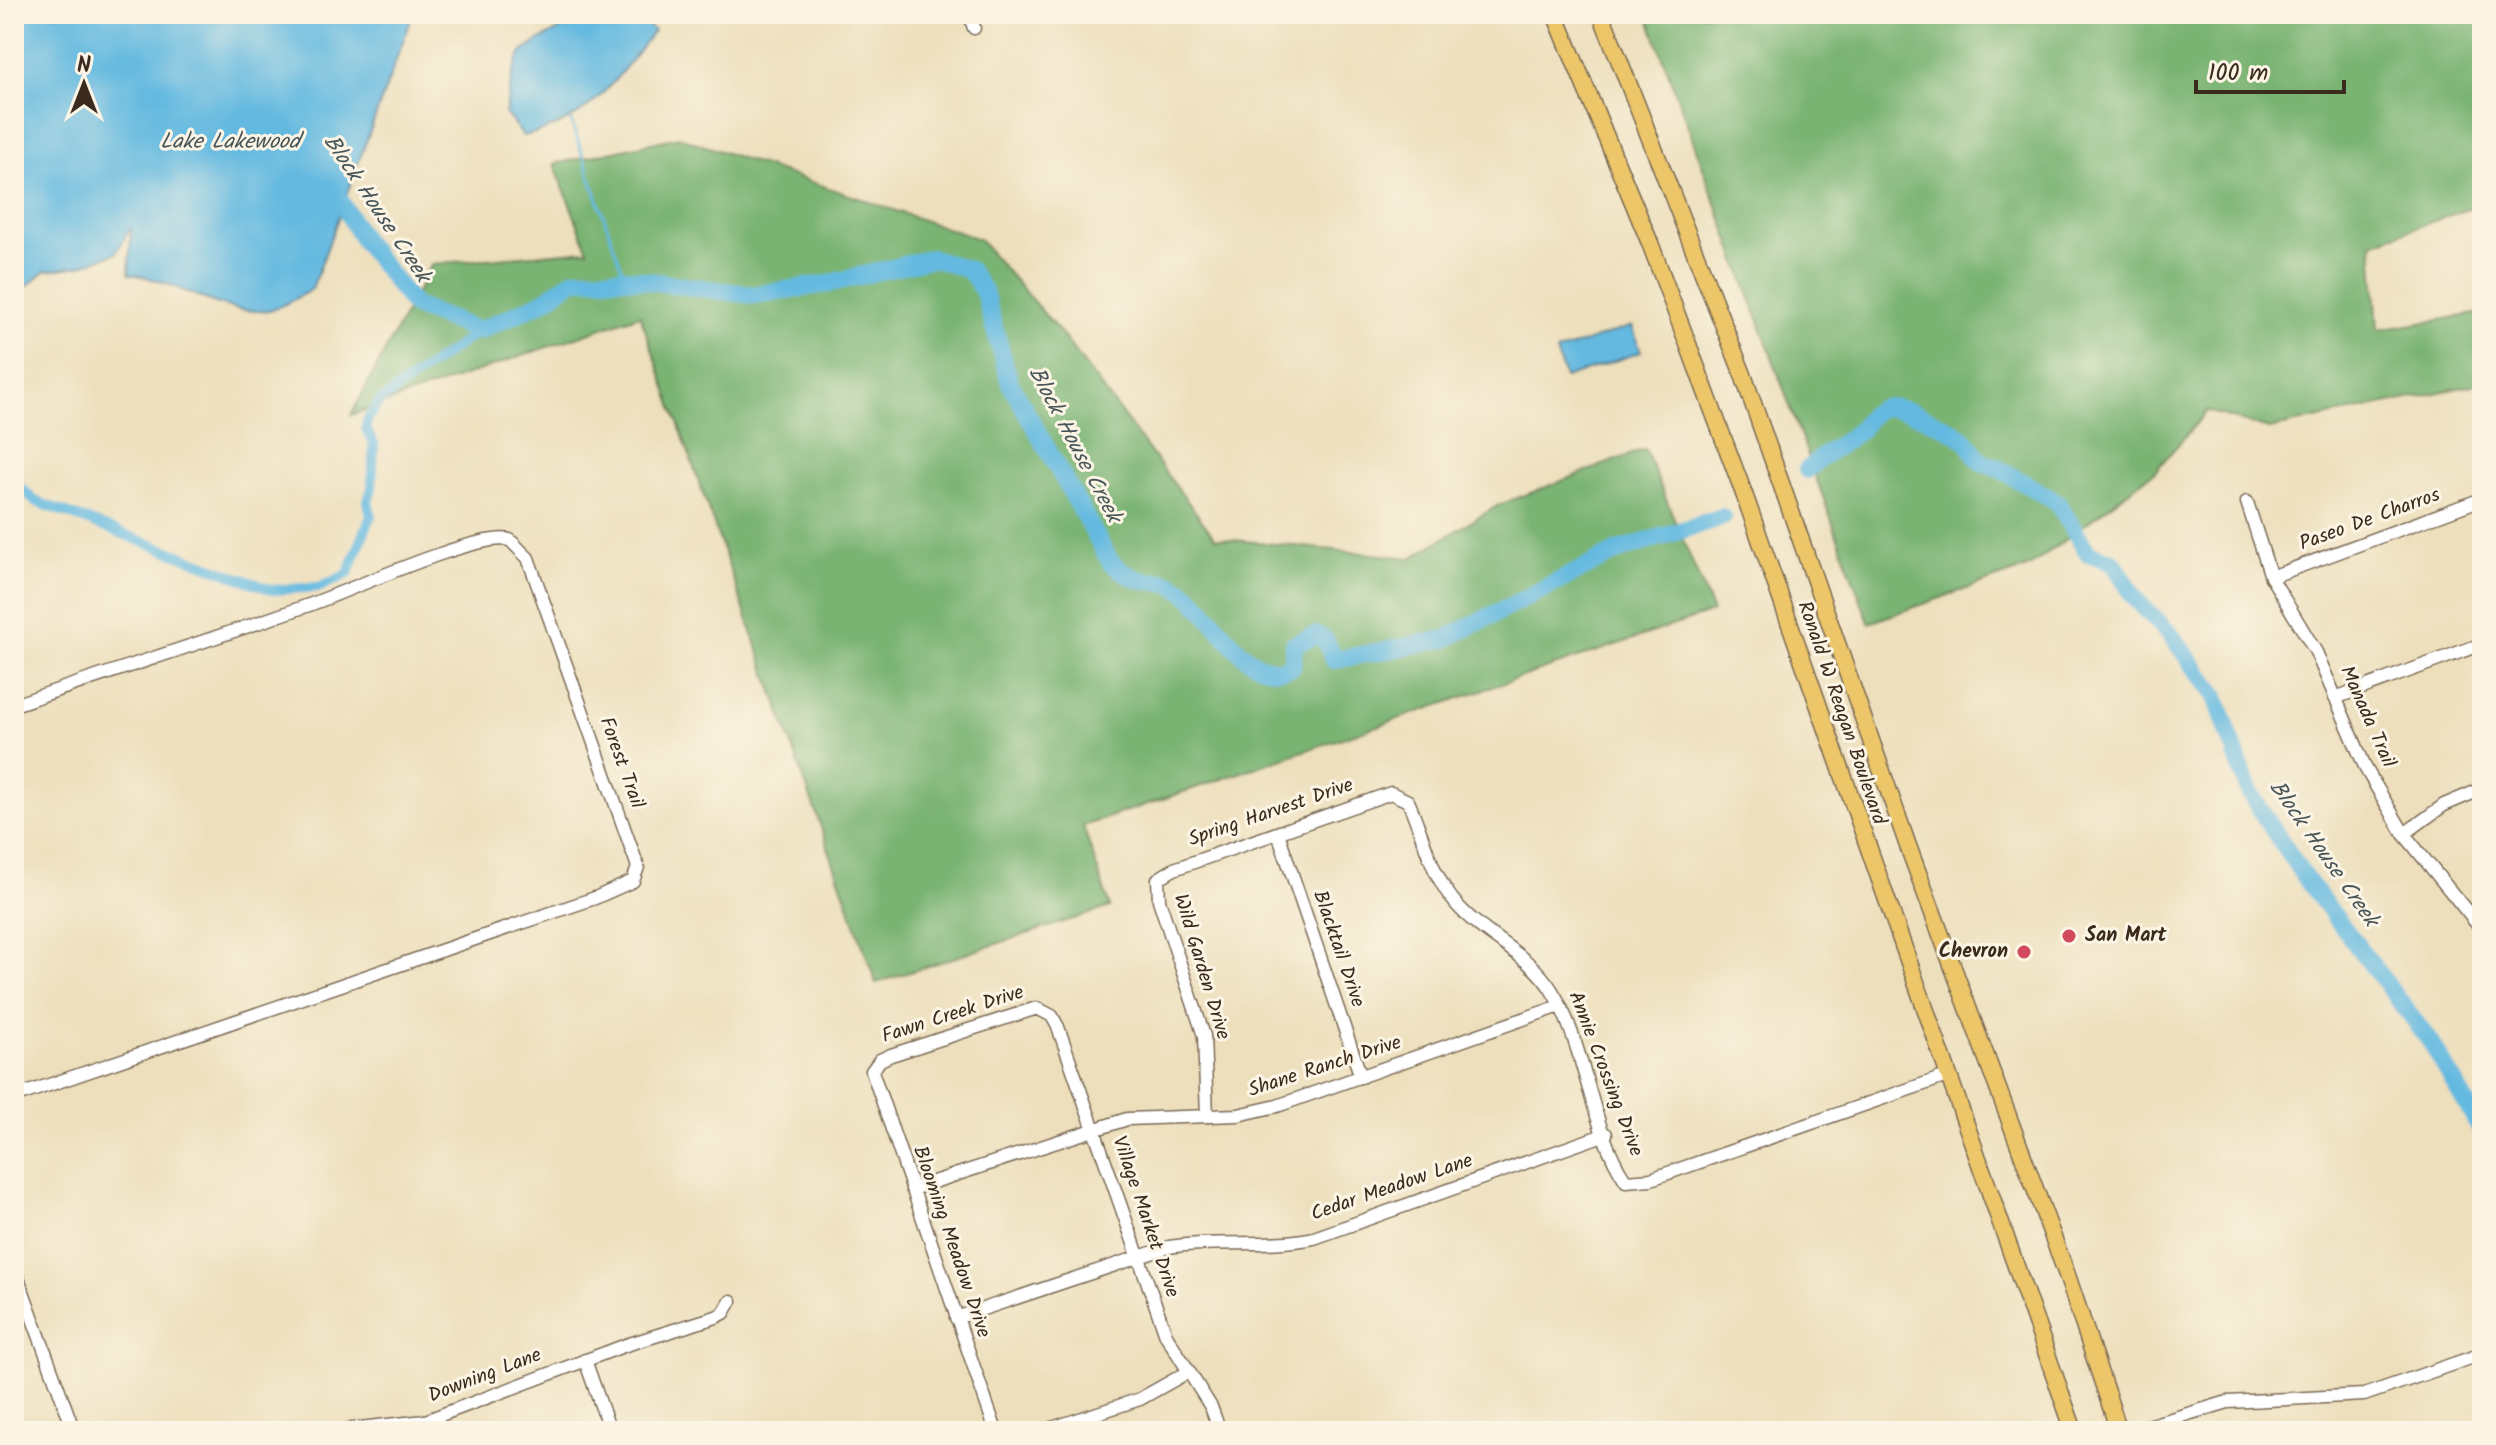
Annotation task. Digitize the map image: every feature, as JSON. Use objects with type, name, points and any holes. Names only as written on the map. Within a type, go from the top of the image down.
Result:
[{"type":"main road","name":"Ronald W Reagan Boulevard","points":[[1555,14],[1650,243],[1743,491],[2074,1431]]},
{"type":"main road","name":"Ronald W Reagan Boulevard","points":[[1601,14],[1742,372],[1903,832],[2067,1275],[2119,1431]]},
{"type":"street","points":[[969,14],[974,28]]},
{"type":"street","name":"Paseo De Charros","points":[[2271,577],[2482,499]]},
{"type":"street","name":"Manada Trail","points":[[2247,502],[2271,577],[2316,652],[2366,769],[2404,834],[2482,930]]},
{"type":"street","name":"Forest Trail","points":[[14,705],[306,606],[493,538],[510,540],[528,558],[638,867],[633,881],[595,898],[14,1097]]},
{"type":"street","points":[[2335,698],[2482,644]]},
{"type":"street","points":[[2404,834],[2444,805],[2482,789]]},
{"type":"street","name":"Annie Crossing Drive","points":[[1400,794],[1413,812],[1441,884],[1474,922],[1539,973],[1560,1006],[1620,1172],[1626,1181],[1637,1183],[1947,1076]]},
{"type":"street","name":"Spring Harvest Drive","points":[[1158,879],[1174,869],[1381,795],[1400,794]]},
{"type":"street","name":"Blacktail Drive","points":[[1278,833],[1361,1077]]},
{"type":"street","name":"Wild Garden Drive","points":[[1158,879],[1159,900],[1204,1036],[1207,1116]]},
{"type":"street","name":"Shane Ranch Drive","points":[[912,1189],[1144,1116],[1255,1113],[1560,1006]]},
{"type":"street","name":"Fawn Creek Drive","points":[[874,1066],[891,1055],[1025,1010],[1045,1010]]},
{"type":"street","name":"Village Market Drive","points":[[1045,1010],[1058,1027],[1166,1335],[1211,1407],[1220,1431]]},
{"type":"street","name":"Blooming Meadow Drive","points":[[874,1066],[873,1081],[996,1431]]},
{"type":"street","name":"Cedar Meadow Lane","points":[[956,1318],[1138,1256],[1194,1243],[1280,1242],[1314,1238],[1606,1134]]},
{"type":"street","points":[[14,1267],[74,1431]]},
{"type":"street","name":"Downing Lane","points":[[350,1429],[425,1421],[585,1360],[716,1317],[724,1313],[731,1301]]},
{"type":"street","points":[[2131,1431],[2228,1402],[2364,1395],[2482,1354]]},
{"type":"street","points":[[585,1360],[610,1431]]},
{"type":"street","points":[[1043,1431],[1140,1399],[1188,1372]]},
{"type":"green space","points":[[1647,14],[2482,14],[2482,204],[2372,243],[2378,330],[2482,313],[2482,383],[2269,429],[2207,411],[2155,471],[2029,567],[1869,623]]},
{"type":"green space","points":[[679,137],[979,239],[1059,331],[1215,538],[1411,558],[1499,505],[1645,449],[1713,612],[1083,826],[1110,907],[876,983],[640,315],[351,415],[432,264],[588,250],[554,164]]},
{"type":"water","name":"Lake Lakewood","points":[[14,14],[413,14],[312,289],[273,309],[243,310],[129,274],[131,227],[116,253],[80,266],[45,271],[14,297]]},
{"type":"water","points":[[583,14],[638,14],[654,31],[613,83],[583,110],[546,130],[523,136],[505,113],[516,63],[524,51]]},
{"type":"water","points":[[1632,326],[1641,352],[1565,378],[1556,352]]},
{"type":"waterway","points":[[571,121],[625,278]]},
{"type":"waterway","name":"Block House Creek","points":[[330,183],[363,240],[414,306],[479,331],[544,301],[574,279],[625,278],[753,295],[827,284],[932,258],[969,270],[984,292],[1010,383],[1111,563],[1134,578],[1169,583],[1185,592],[1241,653],[1256,664],[1273,669],[1292,667],[1294,644],[1317,635],[1326,641],[1334,660],[1445,639],[1618,551],[1722,517]]},
{"type":"waterway","points":[[14,481],[35,501],[272,590],[320,587],[348,574],[371,516],[368,501],[372,488],[374,444],[366,429],[367,420],[379,402],[479,331]]},
{"type":"waterway","name":"Block House Creek","points":[[1807,470],[1856,433],[1874,413],[1890,407],[1913,413],[1951,430],[1967,442],[1981,462],[1994,466],[2057,502],[2088,553],[2113,562],[2136,600],[2170,634],[2215,694],[2250,794],[2303,875],[2430,1041],[2482,1131]]},
{"type":"place","name":"San Mart","points":[[2069,936]]},
{"type":"place","name":"Chevron","points":[[2024,952]]}]
